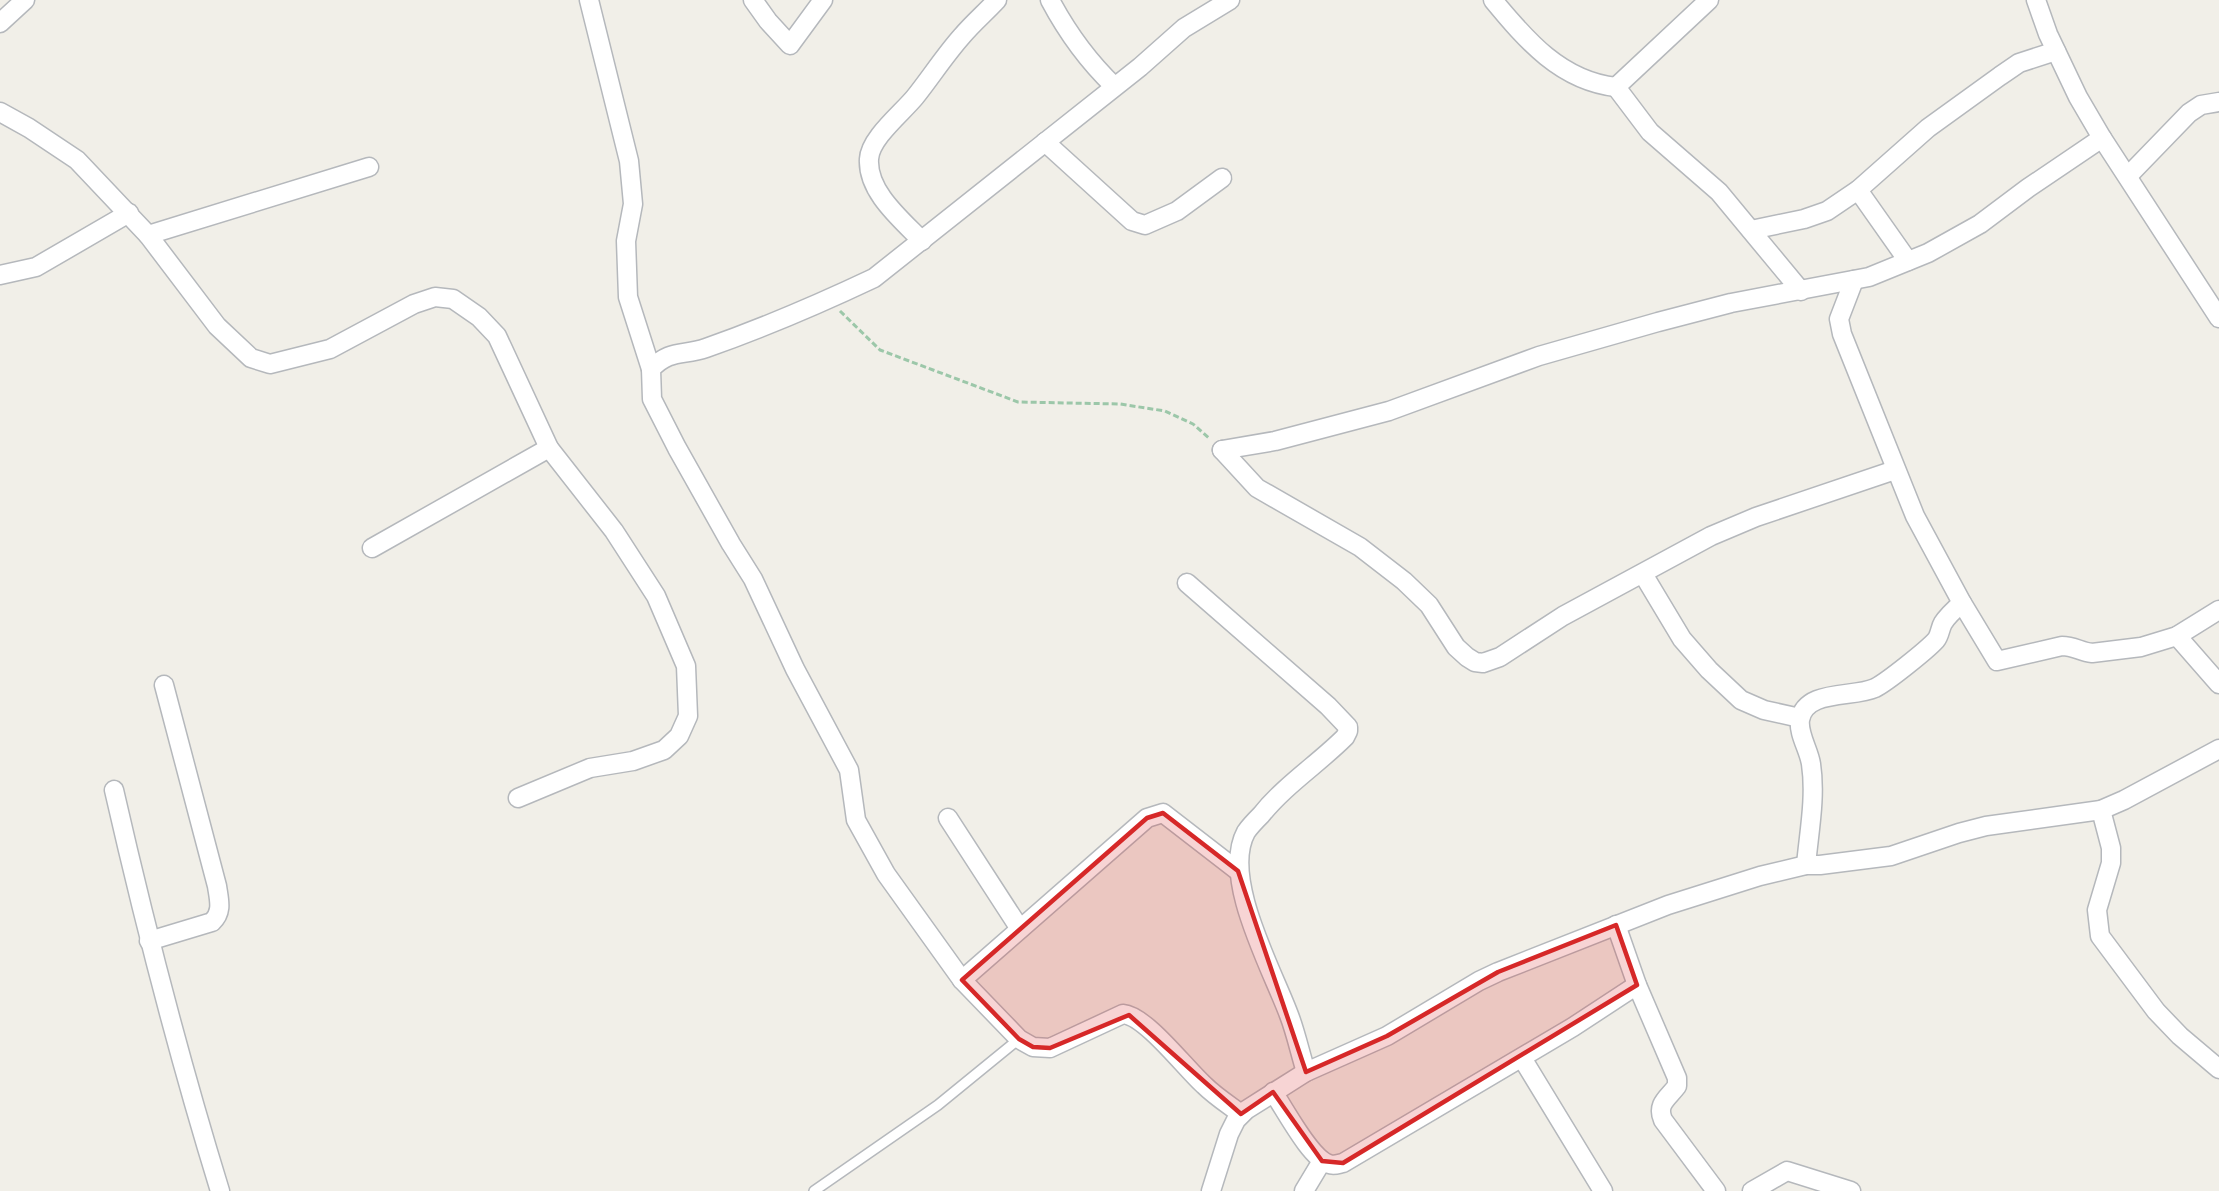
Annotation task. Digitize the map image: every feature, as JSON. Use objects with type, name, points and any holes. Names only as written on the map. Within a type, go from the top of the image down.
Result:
[{"type":"street","points":[[0,23],[25,0]]},
{"type":"street","points":[[589,0],[629,161],[633,204],[626,241],[628,297],[651,369],[652,399],[677,448],[753,579],[795,669],[849,770],[856,820],[886,874],[962,980],[1019,1040],[1033,1047],[1050,1048],[1123,1014],[1129,1015],[1145,1025],[1204,1086],[1241,1114]]},
{"type":"street","points":[[753,0],[761,13],[790,45],[823,0]]},
{"type":"street","points":[[922,241],[886,202],[876,187],[870,170],[870,153],[876,141],[914,98],[963,34],[998,0]]},
{"type":"street","points":[[1050,0],[1075,41],[1114,86]]},
{"type":"street","points":[[651,369],[661,359],[704,348],[829,299],[874,278],[1140,67],[1184,28],[1230,0]]},
{"type":"street","points":[[1493,0],[1543,54],[1592,84],[1616,87],[1650,132],[1719,192],[1800,291]]},
{"type":"street","points":[[1616,87],[1710,0]]},
{"type":"street","points":[[2036,0],[2056,51],[2078,97],[2102,138],[2216,307]]},
{"type":"street","points":[[1751,230],[1827,212],[1858,190],[1928,128],[2000,76],[2019,63],[2056,51]]},
{"type":"street","points":[[2128,176],[2189,113],[2201,105],[2219,102]]},
{"type":"street","points":[[0,112],[77,160],[148,235],[217,326],[251,358],[270,364],[330,349],[414,304],[435,297],[453,299],[479,316],[497,336],[549,448],[614,531],[656,596],[686,666],[688,716],[680,736],[664,750],[633,762],[591,768],[518,798]]},
{"type":"street","points":[[1222,450],[1275,441],[1389,411],[1539,356],[1658,322],[1731,303],[1869,277],[1928,253],[1980,224],[2102,138]]},
{"type":"street","points":[[1045,142],[1132,220],[1145,225],[1178,211],[1222,178]]},
{"type":"street","points":[[148,235],[369,167]]},
{"type":"street","points":[[1858,190],[1908,261]]},
{"type":"street","points":[[0,275],[36,267],[129,213]]},
{"type":"street","points":[[1854,280],[1839,319],[1840,327],[1914,516],[1997,661],[2062,646],[2072,646],[2086,653],[2141,647],[2177,636],[2219,610]]},
{"type":"street","points":[[372,548],[549,448]]},
{"type":"street","points":[[1222,450],[1257,488],[1360,547],[1404,580],[1429,605],[1456,647],[1475,662],[1483,663],[1500,657],[1563,616],[1711,536],[1756,517],[1895,470]]},
{"type":"street","points":[[1643,574],[1682,639],[1709,670],[1741,700],[1764,710],[1800,718]]},
{"type":"street","points":[[1186,583],[1328,706],[1348,727],[1345,737],[1290,784],[1247,832],[1240,849],[1239,871],[1243,896],[1289,1016],[1306,1072]]},
{"type":"street","points":[[1806,865],[1811,819],[1812,765],[1800,726],[1800,718],[1807,708],[1819,698],[1862,692],[1876,687],[1894,675],[1936,639],[1941,625],[1962,603]]},
{"type":"street","points":[[2177,636],[2219,684]]},
{"type":"street","points":[[149,941],[212,922],[220,911],[218,886],[164,685]]},
{"type":"street","points":[[1211,1191],[1229,1134],[1241,1114],[1306,1072],[1387,1036],[1498,972],[1668,905],[1760,876],[1806,865],[1891,856],[1986,826],[2102,810],[2124,801],[2219,749]]},
{"type":"street","points":[[114,790],[149,941],[220,1191]]},
{"type":"street","points":[[2102,810],[2111,848],[2110,863],[2097,910],[2100,936],[2156,1011],[2180,1036],[2219,1069]]},
{"type":"street","points":[[962,980],[1147,818],[1162,813],[1239,871]]},
{"type":"street","points":[[948,818],[1020,929]]},
{"type":"street","points":[[1616,925],[1636,985],[1677,1078],[1677,1086],[1660,1106],[1659,1112],[1716,1191]]},
{"type":"street","points":[[1273,1092],[1313,1152],[1322,1161],[1335,1165],[1352,1158],[1522,1058],[1636,985]]},
{"type":"street","points":[[1522,1058],[1603,1191]]},
{"type":"street","points":[[1304,1191],[1322,1161]]},
{"type":"street","points":[[1752,1191],[1787,1171],[1851,1191]]},
{"type":"lane","points":[[814,1191],[938,1105],[1019,1040]]},
{"type":"path","points":[[829,299],[880,350],[907,361],[1018,402],[1120,404],[1165,411],[1193,424],[1222,450]]},
{"type":"highlighted area","points":[[1163,813],[1238,871],[1306,1072],[1387,1036],[1498,972],[1616,925],[1637,985],[1343,1163],[1322,1161],[1273,1092],[1241,1114],[1129,1015],[1050,1048],[1033,1047],[1019,1039],[962,980],[1147,818]]}]
